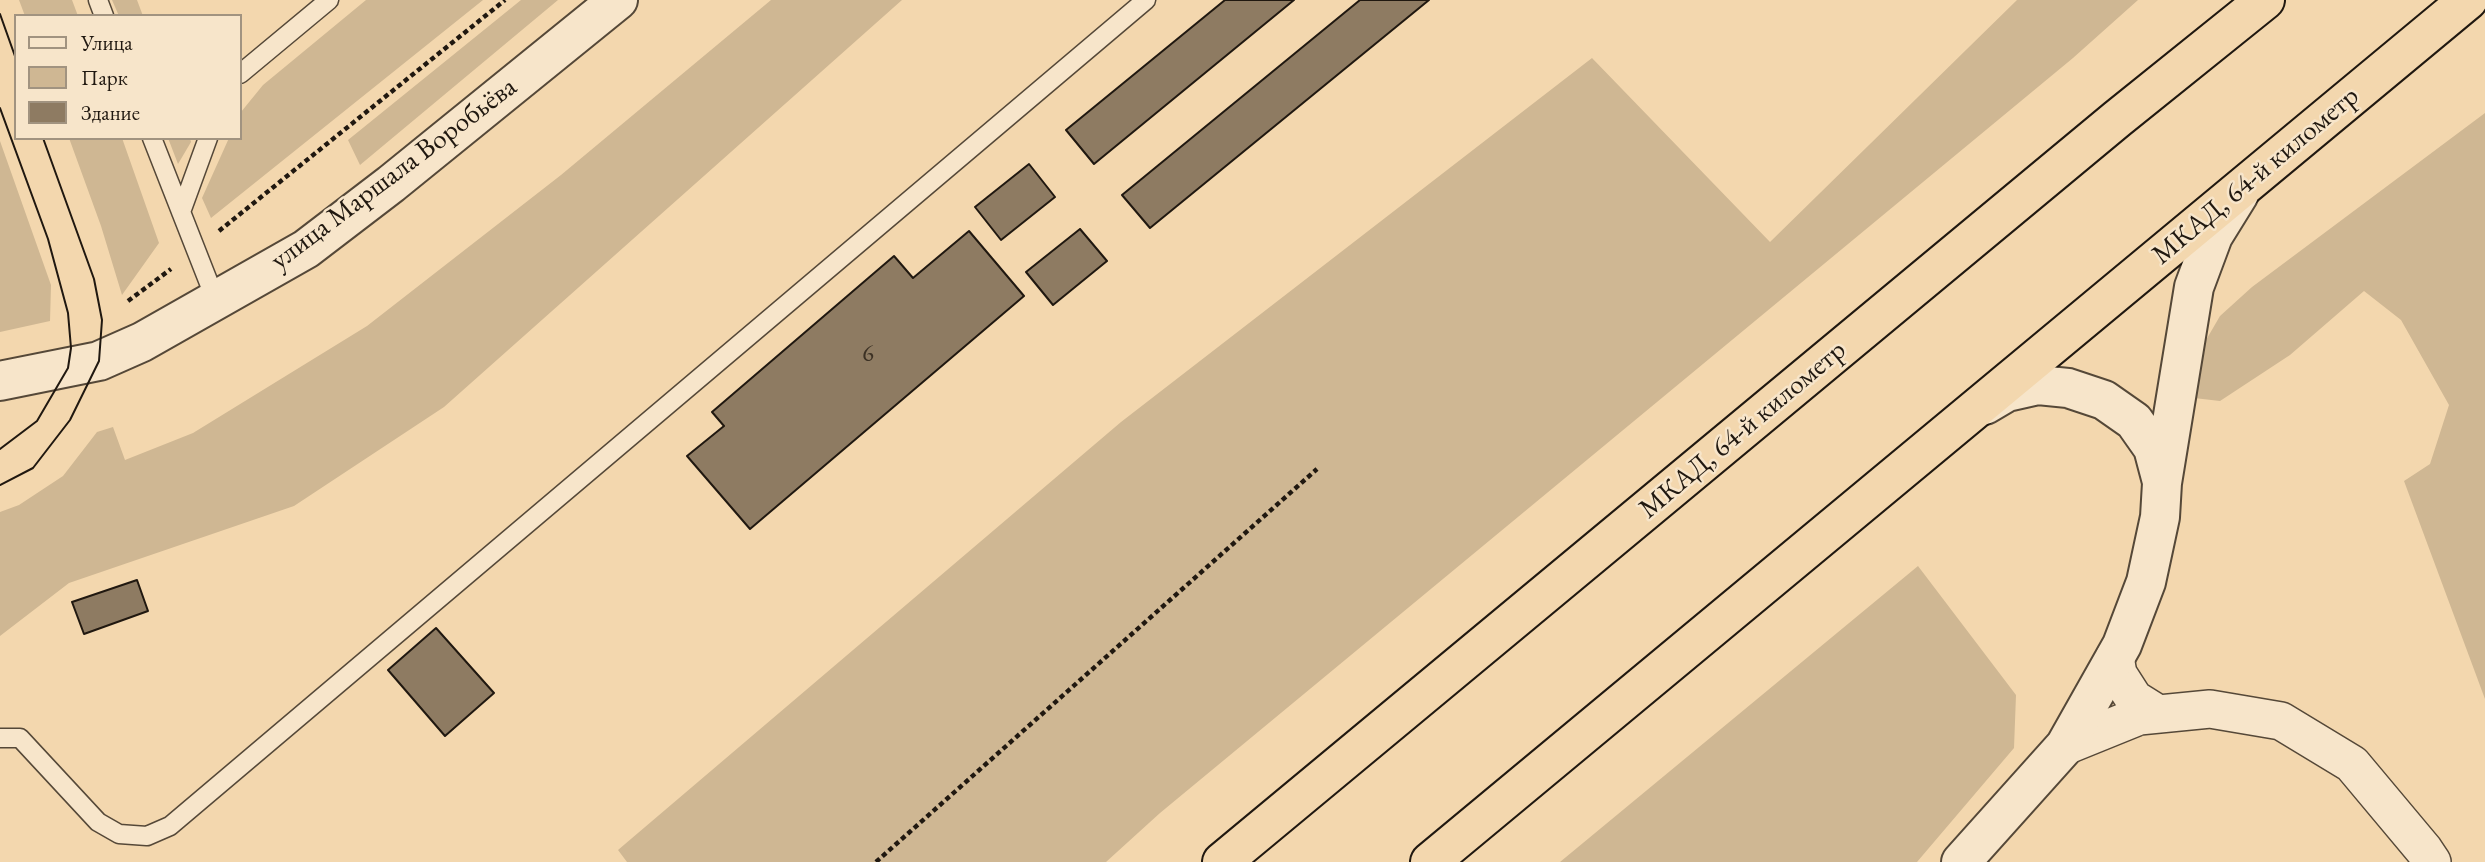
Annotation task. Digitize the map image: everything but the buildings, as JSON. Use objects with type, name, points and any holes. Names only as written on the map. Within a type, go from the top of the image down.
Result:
[{"type":"highway","name":"МКАД, 64-й километр","points":[[1222,862],[2106,127],[2265,0]]},
{"type":"highway","name":"МКАД, 64-й километр","points":[[1430,862],[1980,408],[2468,0]]},
{"type":"street","name":"улица Маршала Воробьёва","points":[[0,382],[99,361],[142,342],[306,248],[391,184],[618,0]]},
{"type":"street","points":[[1961,862],[2065,746],[2122,645],[2146,582],[2160,517],[2162,483],[2194,287],[2213,236],[2246,184]]},
{"type":"street","points":[[1980,408],[2007,392],[2038,385],[2068,388],[2104,400],[2134,421],[2153,448],[2162,483]]},
{"type":"street","points":[[2115,657],[2118,674],[2134,699],[2158,714]]},
{"type":"street","points":[[2065,746],[2139,716],[2210,709],[2281,721],[2352,764],[2432,862]]},
{"type":"lane","points":[[242,72],[329,0]]},
{"type":"lane","points":[[0,738],[20,738],[98,822],[119,834],[147,836],[170,826],[1146,0]]},
{"type":"lane","points":[[153,140],[216,301]]},
{"type":"lane","points":[[181,212],[207,140]]},
{"type":"path","points":[[123,305],[196,250],[505,0]]},
{"type":"path","points":[[876,862],[1317,469]]},
{"type":"green space","points":[[19,0],[72,0],[77,14],[24,14]]},
{"type":"green space","points":[[112,0],[137,0],[142,14],[118,14]]},
{"type":"green space","points":[[366,0],[483,0],[211,218],[202,198],[228,140],[242,140],[242,111],[263,85]]},
{"type":"green space","points":[[521,0],[558,0],[360,165],[348,140]]},
{"type":"green space","points":[[771,0],[902,0],[444,407],[294,506],[69,583],[0,636],[0,512],[19,505],[63,476],[97,432],[113,427],[125,460],[193,433],[367,326],[561,175]]},
{"type":"green space","points":[[2017,0],[2138,0],[2073,58],[1160,813],[1106,862],[627,862],[618,850],[1121,422],[1592,58],[1770,242]]},
{"type":"green space","points":[[2485,113],[2485,699],[2404,481],[2430,464],[2449,405],[2401,320],[2364,291],[2290,355],[2220,401],[2194,398],[2195,359],[2220,316],[2252,287]]},
{"type":"green space","points":[[70,140],[123,140],[159,243],[122,295],[101,226]]},
{"type":"green space","points":[[169,140],[190,140],[191,142],[178,164]]},
{"type":"green space","points":[[0,141],[51,285],[50,321],[0,332]]},
{"type":"green space","points":[[1918,566],[2016,695],[2014,748],[1917,862],[1560,862]]},
{"type":"tram line","points":[[0,14],[14,53]]},
{"type":"tram line","points":[[0,108],[48,239],[68,313],[71,348],[68,368],[37,421],[0,449]]},
{"type":"tram line","points":[[0,485],[33,468],[70,420],[99,361],[102,320],[94,279],[44,140]]}]
